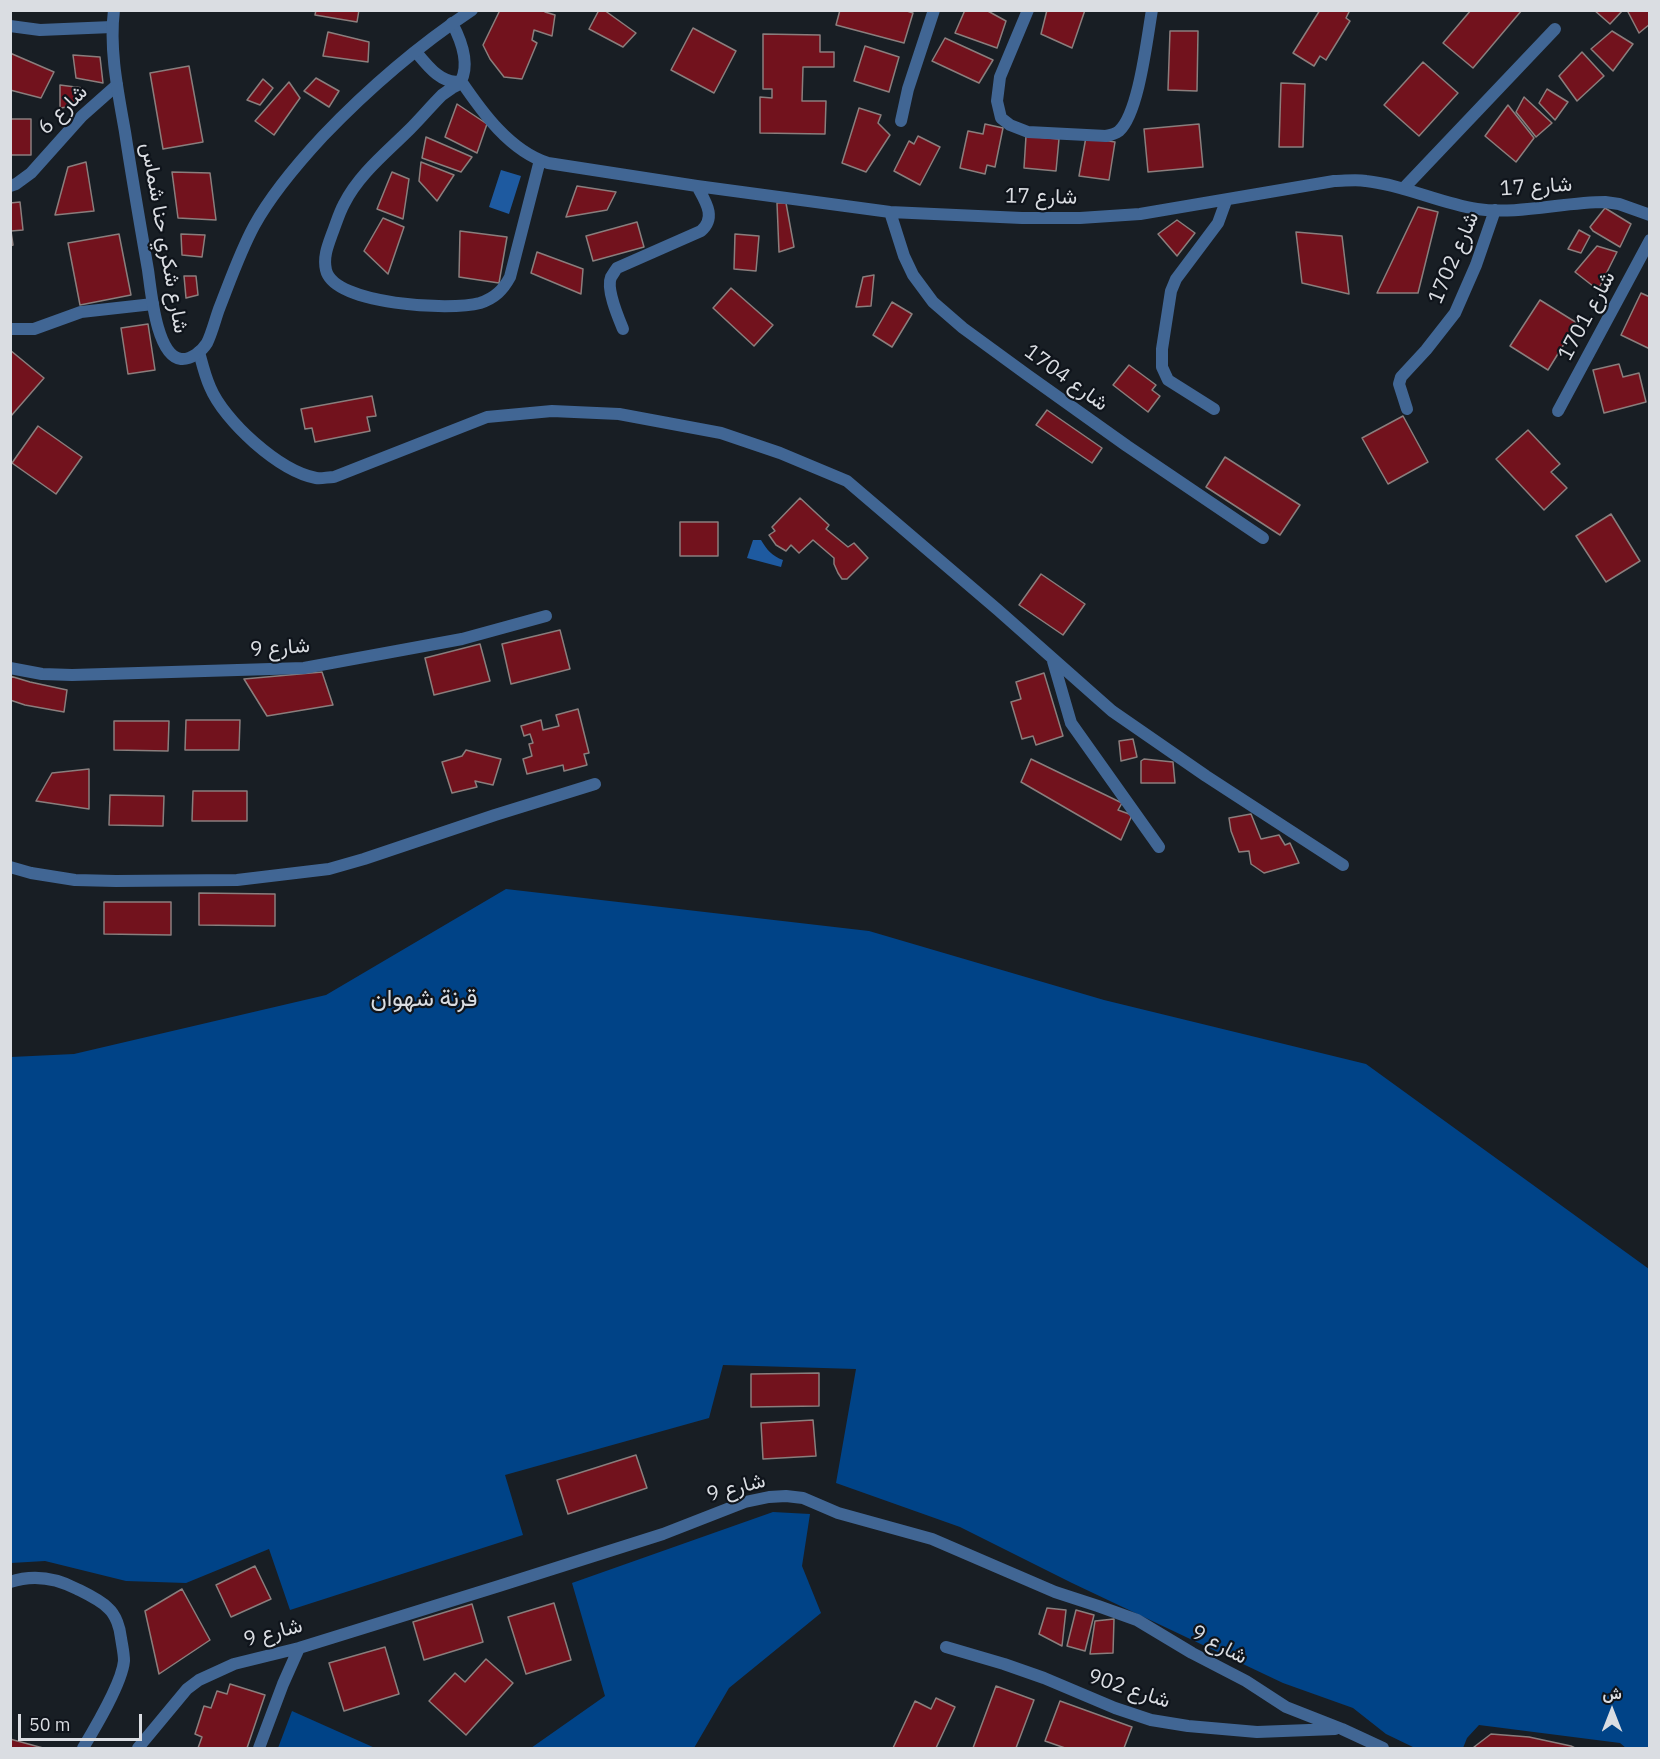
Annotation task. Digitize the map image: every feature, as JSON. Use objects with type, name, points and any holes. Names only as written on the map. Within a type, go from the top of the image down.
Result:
[{"type":"street","name":"شارع شكري حنا شماس","points":[[114,10],[112,27],[117,85],[153,304],[165,348],[182,359],[195,356],[206,345],[230,279],[255,225],[279,188],[305,155],[378,82],[452,23],[472,10]]},
{"type":"street","points":[[901,122],[908,89],[934,10]]},
{"type":"street","points":[[1028,10],[1000,77],[997,101],[1001,118],[1010,125],[1028,132],[1106,136],[1119,130],[1131,113],[1152,10]]},
{"type":"street","points":[[452,23],[464,54],[461,82],[446,91],[357,183],[344,204],[325,255],[330,279],[351,291],[390,302],[456,306],[482,302],[495,296],[504,289],[510,276],[540,160]]},
{"type":"street","points":[[10,26],[40,30],[112,27]]},
{"type":"street","points":[[1403,189],[1555,29]]},
{"type":"street","points":[[416,52],[444,79],[456,83],[461,82]]},
{"type":"street","name":"شارع 17","points":[[461,82],[492,122],[512,142],[540,160],[697,186],[890,212],[1022,218],[1080,218],[1140,214],[1334,181],[1366,181],[1479,209],[1495,210],[1605,202],[1619,204],[1650,215]]},
{"type":"street","name":"شارع 6","points":[[10,186],[31,173],[82,116],[117,85]]},
{"type":"street","points":[[623,329],[611,294],[611,276],[617,268],[701,231],[707,226],[709,214],[697,186]]},
{"type":"street","points":[[1214,409],[1168,380],[1162,367],[1162,349],[1171,291],[1176,279],[1218,223],[1226,201]]},
{"type":"street","name":"شارع 1702","points":[[1407,409],[1399,384],[1401,377],[1455,313],[1476,265],[1495,210]]},
{"type":"street","name":"شارع 1704","points":[[890,212],[904,256],[913,275],[940,309],[1127,446],[1263,538]]},
{"type":"street","name":"شارع 1701","points":[[1558,411],[1650,240]]},
{"type":"street","points":[[10,329],[34,329],[81,312],[153,304]]},
{"type":"street","points":[[199,352],[210,388],[230,418],[253,441],[286,467],[317,478],[334,477],[487,417],[552,411],[619,414],[721,433],[780,453],[847,481],[1112,711],[1206,776],[1343,865]]},
{"type":"street","name":"شارع 9","points":[[10,668],[42,674],[72,675],[304,668],[462,639],[546,616]]},
{"type":"street","points":[[1052,660],[1071,723],[1159,847]]},
{"type":"street","points":[[10,867],[75,880],[116,881],[237,880],[329,869],[596,784]]},
{"type":"street","name":"شارع 9","points":[[138,1749],[187,1689],[199,1680],[234,1664],[299,1648],[663,1534],[755,1499],[786,1496],[803,1498],[838,1513],[932,1539],[1055,1592],[1137,1620],[1192,1653],[1246,1681],[1286,1707],[1342,1729],[1383,1749]]},
{"type":"street","points":[[10,1582],[24,1578],[45,1577],[66,1583],[110,1609],[121,1632],[124,1661],[118,1681],[83,1749]]},
{"type":"street","name":"شارع 902","points":[[946,1647],[1014,1667],[1114,1708],[1151,1720],[1257,1732],[1342,1729]]},
{"type":"street","points":[[259,1749],[299,1648]]},
{"type":"shaded area","points":[[501,170],[521,176],[509,214],[489,207]]},
{"type":"shaded area","points":[[753,540],[761,540],[770,552],[783,560],[781,567],[747,558]]},
{"type":"shaded area","points":[[506,889],[869,931],[1104,1000],[1366,1064],[1649,1269],[1649,1748],[1626,1748],[1620,1743],[1479,1725],[1467,1738],[1463,1748],[1415,1748],[1386,1734],[1353,1708],[1283,1683],[960,1527],[836,1483],[856,1369],[723,1365],[709,1418],[505,1475],[523,1535],[290,1610],[269,1549],[186,1583],[126,1581],[45,1561],[11,1563],[11,1057],[74,1054],[326,995]]},
{"type":"shaded area","points":[[773,1512],[810,1514],[802,1566],[821,1613],[729,1688],[694,1748],[531,1748],[605,1696],[572,1583]]},
{"type":"shaded area","points":[[292,1711],[375,1748],[278,1748]]},
{"type":"building","points":[[316,10],[359,10],[357,22],[315,15]]},
{"type":"building","points":[[500,10],[545,10],[555,15],[552,36],[534,30],[532,40],[537,43],[522,79],[504,77],[490,59],[483,45]]},
{"type":"building","points":[[599,10],[604,10],[636,33],[623,47],[589,29]]},
{"type":"building","points":[[840,10],[904,10],[913,13],[904,43],[836,25]]},
{"type":"building","points":[[965,10],[986,10],[1006,21],[997,48],[955,33]]},
{"type":"building","points":[[1047,10],[1085,10],[1072,48],[1041,34]]},
{"type":"building","points":[[1320,10],[1350,10],[1346,18],[1350,21],[1326,60],[1320,56],[1314,66],[1293,53]]},
{"type":"building","points":[[1471,10],[1522,10],[1473,68],[1443,43]]},
{"type":"building","points":[[1594,10],[1623,10],[1610,24]]},
{"type":"building","points":[[1627,10],[1650,10],[1650,24],[1639,33]]},
{"type":"building","points":[[693,28],[736,51],[714,93],[671,70]]},
{"type":"building","points":[[1170,31],[1198,31],[1197,91],[1168,90]]},
{"type":"building","points":[[1612,31],[1633,44],[1613,71],[1591,49]]},
{"type":"building","points":[[328,32],[369,42],[368,62],[323,56]]},
{"type":"building","points":[[763,34],[820,35],[820,52],[834,52],[834,67],[803,67],[802,101],[826,101],[825,134],[760,133],[760,97],[772,98],[772,89],[763,89]]},
{"type":"building","points":[[945,38],[993,60],[979,83],[932,61]]},
{"type":"building","points":[[865,46],[899,57],[889,92],[854,81]]},
{"type":"building","points":[[1582,52],[1604,76],[1577,101],[1559,76]]},
{"type":"building","points":[[10,53],[54,72],[41,98],[10,90]]},
{"type":"building","points":[[73,55],[100,57],[103,83],[76,78]]},
{"type":"building","points":[[1423,62],[1458,93],[1419,136],[1384,105]]},
{"type":"building","points":[[189,66],[203,142],[163,149],[150,73]]},
{"type":"building","points":[[316,78],[339,91],[329,107],[304,91]]},
{"type":"building","points":[[263,79],[273,88],[260,105],[247,100]]},
{"type":"building","points":[[289,82],[300,98],[274,135],[255,121]]},
{"type":"building","points":[[1281,83],[1305,84],[1303,147],[1279,147]]},
{"type":"building","points":[[60,85],[83,88],[75,106],[60,108]]},
{"type":"building","points":[[1547,89],[1568,102],[1555,120],[1539,103]]},
{"type":"building","points":[[1524,97],[1552,123],[1536,137],[1516,112]]},
{"type":"building","points":[[457,104],[487,124],[477,153],[445,137]]},
{"type":"building","points":[[1508,105],[1534,138],[1516,162],[1485,136]]},
{"type":"building","points":[[859,108],[881,115],[878,123],[890,135],[866,172],[842,163]]},
{"type":"building","points":[[10,119],[31,119],[31,155],[10,155]]},
{"type":"building","points":[[985,124],[1003,128],[995,167],[987,165],[985,174],[960,168],[968,131],[983,134]]},
{"type":"building","points":[[1199,124],[1203,167],[1148,172],[1144,129]]},
{"type":"building","points":[[918,136],[940,147],[920,185],[894,171],[909,141],[914,144]]},
{"type":"building","points":[[1026,136],[1059,139],[1056,171],[1024,168]]},
{"type":"building","points":[[426,137],[472,157],[461,172],[422,158]]},
{"type":"building","points":[[1086,137],[1115,142],[1109,180],[1079,176]]},
{"type":"building","points":[[86,162],[94,211],[55,215],[68,167]]},
{"type":"building","points":[[421,162],[454,175],[437,201],[419,181]]},
{"type":"building","points":[[172,172],[210,173],[216,220],[178,218]]},
{"type":"building","points":[[392,172],[409,179],[403,219],[377,209]]},
{"type":"building","points":[[577,186],[616,192],[607,210],[566,217]]},
{"type":"building","points":[[20,202],[23,230],[11,231],[13,245],[10,246],[10,203]]},
{"type":"building","points":[[777,203],[786,203],[794,247],[779,252]]},
{"type":"building","points":[[1418,207],[1438,212],[1418,293],[1377,293]]},
{"type":"building","points":[[1605,208],[1631,224],[1620,247],[1590,227]]},
{"type":"building","points":[[383,218],[404,227],[388,274],[364,251]]},
{"type":"building","points":[[1177,220],[1195,233],[1177,256],[1158,234]]},
{"type":"building","points":[[637,222],[644,247],[593,261],[586,236]]},
{"type":"building","points":[[1579,230],[1590,236],[1581,253],[1568,249]]},
{"type":"building","points":[[460,231],[507,237],[499,283],[459,277]]},
{"type":"building","points":[[1296,232],[1342,236],[1349,294],[1302,283]]},
{"type":"building","points":[[119,234],[131,295],[80,305],[68,243]]},
{"type":"building","points":[[181,234],[205,235],[202,257],[182,255]]},
{"type":"building","points":[[735,234],[759,236],[756,271],[734,269]]},
{"type":"building","points":[[1597,246],[1617,252],[1598,290],[1575,272]]},
{"type":"building","points":[[537,252],[583,269],[581,294],[531,273]]},
{"type":"building","points":[[874,275],[871,306],[856,307],[863,277]]},
{"type":"building","points":[[184,276],[196,276],[198,295],[186,298]]},
{"type":"building","points":[[731,288],[773,325],[754,346],[713,308]]},
{"type":"building","points":[[1641,293],[1650,297],[1650,349],[1621,335]]},
{"type":"building","points":[[1540,300],[1577,323],[1548,370],[1510,346]]},
{"type":"building","points":[[892,302],[912,314],[892,347],[873,335]]},
{"type":"building","points":[[148,324],[155,370],[128,374],[121,328]]},
{"type":"building","points":[[10,350],[44,378],[11,416],[10,416]]},
{"type":"building","points":[[1619,364],[1623,377],[1639,373],[1646,402],[1604,413],[1593,370]]},
{"type":"building","points":[[1129,365],[1156,385],[1152,390],[1160,396],[1148,412],[1113,385]]},
{"type":"building","points":[[372,396],[376,416],[367,417],[370,431],[315,442],[312,428],[305,429],[301,409]]},
{"type":"building","points":[[1047,410],[1102,448],[1092,463],[1036,425]]},
{"type":"building","points":[[1403,416],[1428,462],[1388,484],[1362,438]]},
{"type":"building","points":[[38,426],[82,457],[56,494],[12,463]]},
{"type":"building","points":[[1528,430],[1560,464],[1551,472],[1567,488],[1544,510],[1496,459]]},
{"type":"building","points":[[1225,457],[1300,505],[1280,535],[1206,487]]},
{"type":"building","points":[[800,498],[829,525],[826,529],[848,547],[854,543],[868,558],[847,579],[842,579],[838,573],[834,558],[813,540],[799,553],[791,545],[786,551],[776,545],[769,535],[775,531],[772,527]]},
{"type":"building","points":[[1611,514],[1640,561],[1606,582],[1576,536]]},
{"type":"building","points":[[680,522],[718,522],[718,556],[680,556]]},
{"type":"building","points":[[1041,574],[1085,604],[1063,635],[1019,605]]},
{"type":"building","points":[[560,630],[570,669],[511,684],[502,644]]},
{"type":"building","points":[[480,644],[490,681],[434,695],[425,658]]},
{"type":"building","points":[[322,672],[333,705],[267,716],[244,679]]},
{"type":"building","points":[[1044,673],[1063,736],[1036,745],[1033,736],[1022,739],[1011,702],[1021,699],[1016,682]]},
{"type":"building","points":[[10,676],[67,690],[64,712],[10,700]]},
{"type":"building","points":[[578,709],[589,753],[584,754],[587,765],[564,771],[563,765],[527,774],[523,759],[532,756],[529,744],[533,743],[530,734],[524,736],[521,726],[541,720],[543,730],[559,726],[556,715]]},
{"type":"building","points":[[186,720],[240,720],[239,750],[185,750]]},
{"type":"building","points":[[114,721],[169,721],[168,751],[114,750]]},
{"type":"building","points":[[1133,739],[1137,757],[1121,761],[1119,741]]},
{"type":"building","points":[[466,750],[501,759],[493,785],[475,781],[477,787],[452,793],[442,762],[462,756]]},
{"type":"building","points":[[1031,759],[1122,803],[1118,810],[1132,815],[1121,840],[1021,782]]},
{"type":"building","points":[[1144,759],[1173,762],[1175,783],[1141,783],[1141,761]]},
{"type":"building","points":[[89,769],[89,809],[36,801],[52,773]]},
{"type":"building","points":[[193,791],[247,791],[247,821],[192,821]]},
{"type":"building","points":[[110,795],[164,796],[163,826],[109,825]]},
{"type":"building","points":[[1251,814],[1261,839],[1279,835],[1285,845],[1290,843],[1299,863],[1264,873],[1251,864],[1249,851],[1239,852],[1229,818]]},
{"type":"building","points":[[199,893],[275,894],[275,926],[199,925]]},
{"type":"building","points":[[104,902],[171,902],[171,935],[104,934]]},
{"type":"building","points":[[819,1373],[819,1406],[751,1407],[751,1374]]},
{"type":"building","points":[[813,1420],[816,1456],[763,1459],[761,1423]]},
{"type":"building","points":[[636,1455],[647,1488],[568,1514],[557,1480]]},
{"type":"building","points":[[255,1566],[271,1599],[231,1617],[216,1585]]},
{"type":"building","points":[[182,1589],[210,1640],[159,1674],[145,1611]]},
{"type":"building","points":[[554,1603],[571,1660],[526,1674],[508,1617]]},
{"type":"building","points":[[472,1604],[483,1642],[424,1660],[413,1622]]},
{"type":"building","points":[[1047,1608],[1066,1610],[1062,1646],[1039,1634]]},
{"type":"building","points":[[1076,1610],[1094,1615],[1085,1651],[1067,1646]]},
{"type":"building","points":[[1114,1619],[1113,1653],[1090,1654],[1095,1621]]},
{"type":"building","points":[[385,1647],[399,1694],[344,1711],[329,1663]]},
{"type":"building","points":[[486,1659],[513,1683],[466,1735],[429,1701],[455,1673],[465,1682]]},
{"type":"building","points":[[230,1684],[265,1695],[247,1748],[198,1748],[202,1737],[195,1734],[204,1706],[211,1708],[217,1691],[227,1694]]},
{"type":"building","points":[[996,1686],[1034,1700],[1016,1748],[973,1748]]},
{"type":"building","points":[[936,1698],[955,1707],[936,1748],[893,1748],[915,1701],[931,1709]]},
{"type":"building","points":[[1060,1701],[1132,1727],[1124,1748],[1065,1748],[1045,1741]]},
{"type":"building","points":[[1491,1734],[1529,1737],[1575,1748],[1474,1747]]},
{"type":"building","points":[[10,1739],[43,1748],[10,1748]]},
{"type":"district","name":"قرنة شهوان","points":[[424,999]]}]
